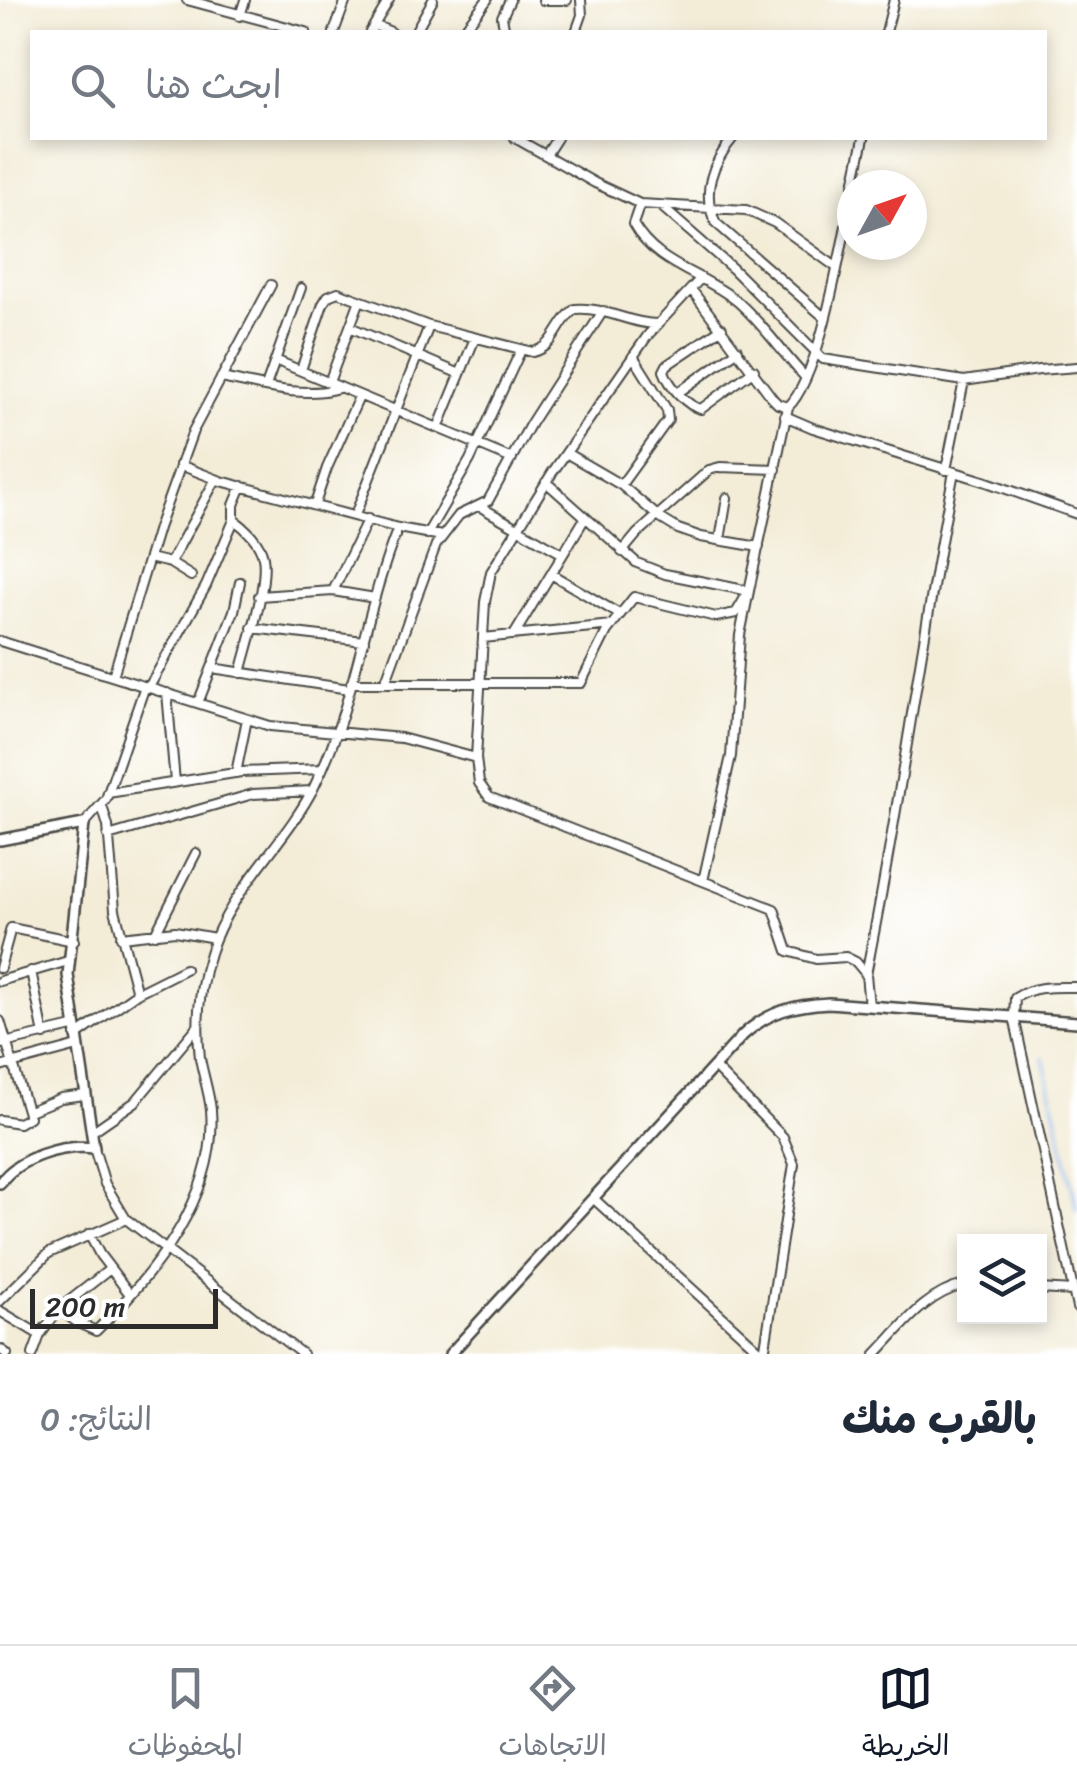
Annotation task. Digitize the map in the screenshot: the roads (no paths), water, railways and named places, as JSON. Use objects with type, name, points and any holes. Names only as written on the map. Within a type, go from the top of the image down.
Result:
[{"type":"street","points":[[188,0],[298,30]]},
{"type":"street","points":[[240,16],[246,0]]},
{"type":"street","points":[[335,30],[346,0]]},
{"type":"street","points":[[372,29],[389,0]]},
{"type":"street","points":[[416,30],[433,0]]},
{"type":"street","points":[[464,30],[487,0]]},
{"type":"street","points":[[501,30],[510,0]]},
{"type":"street","points":[[543,0],[566,0]]},
{"type":"street","points":[[577,30],[582,15],[579,0]]},
{"type":"street","points":[[886,30],[894,0]]},
{"type":"street","points":[[519,140],[640,204],[746,210],[775,224],[836,267]]},
{"type":"street","points":[[546,155],[556,140]]},
{"type":"street","points":[[732,140],[713,169],[709,206],[716,222],[824,317]]},
{"type":"street","points":[[857,170],[864,140]]},
{"type":"street","points":[[640,204],[633,224],[638,233],[682,271],[724,292],[806,378]]},
{"type":"street","points":[[662,207],[823,359],[964,382],[1077,367]]},
{"type":"street","points":[[703,881],[731,756],[740,635],[787,412],[806,378],[838,260]]},
{"type":"street","points":[[700,278],[633,356],[546,482],[492,572],[485,602],[476,758],[479,783],[489,797],[774,908],[788,951],[816,959],[846,957],[866,974]]},
{"type":"street","points":[[114,676],[180,466],[271,284]]},
{"type":"street","points":[[266,386],[301,288]]},
{"type":"street","points":[[691,289],[773,399],[787,412],[1077,514]]},
{"type":"street","points":[[301,370],[328,296],[338,292],[428,326],[521,350],[543,350],[568,314],[576,309],[657,324]]},
{"type":"street","points":[[329,382],[360,300]]},
{"type":"street","points":[[750,316],[769,304]]},
{"type":"street","points":[[385,684],[442,536],[459,514],[488,501],[531,423],[603,311]]},
{"type":"street","points":[[355,515],[428,326]]},
{"type":"street","points":[[350,327],[460,374]]},
{"type":"street","points":[[722,328],[667,365],[667,379],[691,406],[701,409],[754,370]]},
{"type":"street","points":[[438,428],[475,338]]},
{"type":"street","points":[[427,534],[477,444],[521,350]]},
{"type":"street","points":[[679,392],[738,350]]},
{"type":"street","points":[[621,485],[668,420],[667,410],[633,356]]},
{"type":"street","points":[[275,360],[512,459]]},
{"type":"street","points":[[221,378],[300,393],[339,388]]},
{"type":"street","points":[[869,1006],[866,974],[891,848],[964,382]]},
{"type":"street","points":[[315,504],[326,468],[359,398]]},
{"type":"street","points":[[566,453],[621,485],[678,529],[759,547]]},
{"type":"street","points":[[180,466],[398,528],[442,536]]},
{"type":"street","points":[[622,552],[709,470],[776,469]]},
{"type":"street","points":[[170,564],[216,479]]},
{"type":"street","points":[[546,482],[637,563],[666,574],[749,591]]},
{"type":"street","points":[[0,840],[84,824],[102,806],[147,686],[206,586],[234,520],[234,504],[242,486]]},
{"type":"street","points":[[720,540],[726,498]]},
{"type":"street","points":[[480,506],[563,554]]},
{"type":"street","points":[[514,634],[585,518]]},
{"type":"street","points":[[332,591],[368,519]]},
{"type":"street","points":[[234,520],[246,528],[263,555],[259,596],[241,673]]},
{"type":"street","points":[[59,1309],[94,1331],[186,1221],[212,1139],[198,1026],[201,988],[215,938],[296,818],[322,769],[338,732],[398,528]]},
{"type":"street","points":[[149,558],[192,576]]},
{"type":"street","points":[[551,574],[619,614]]},
{"type":"street","points":[[198,703],[234,610],[240,582]]},
{"type":"street","points":[[259,596],[332,591],[376,598]]},
{"type":"street","points":[[212,668],[350,686],[581,683],[612,624],[634,597],[724,617],[736,613],[749,591]]},
{"type":"street","points":[[483,638],[612,624]]},
{"type":"street","points":[[252,628],[364,641]]},
{"type":"street","points":[[0,641],[270,726],[402,738],[476,758]]},
{"type":"street","points":[[167,693],[175,782]]},
{"type":"street","points":[[236,773],[248,718]]},
{"type":"street","points":[[108,793],[236,773],[322,769]]},
{"type":"street","points":[[108,836],[254,794],[312,790]]},
{"type":"street","points":[[102,806],[122,937],[137,993]]},
{"type":"street","points":[[84,824],[74,941],[68,961],[85,1094],[105,1184],[126,1219],[302,1354]]},
{"type":"street","points":[[155,934],[196,854]]},
{"type":"street","points":[[0,924],[74,941]]},
{"type":"street","points":[[0,968],[11,928]]},
{"type":"street","points":[[122,937],[174,932],[215,938]]},
{"type":"street","points":[[0,980],[68,961]]},
{"type":"street","points":[[0,1067],[76,1036],[137,993],[185,969]]},
{"type":"street","points":[[30,971],[44,1035]]},
{"type":"street","points":[[1077,988],[1037,987],[1021,993],[1015,998],[1014,1016],[1077,1308]]},
{"type":"street","points":[[450,1354],[754,1025],[776,1012],[804,1004],[869,1006],[1077,1022]]},
{"type":"street","points":[[0,1021],[4,1044],[28,1111],[27,1120],[0,1120]]},
{"type":"street","points":[[93,1132],[135,1102],[198,1026]]},
{"type":"street","points":[[4,1044],[44,1035],[76,1036]]},
{"type":"street","points":[[714,1067],[783,1137],[794,1164],[764,1354]]},
{"type":"street","points":[[28,1111],[61,1098],[85,1094]]},
{"type":"street","points":[[0,1183],[4,1169],[66,1148],[94,1148]]},
{"type":"street","points":[[593,1198],[764,1354]]},
{"type":"street","points":[[0,1301],[40,1260],[126,1219]]},
{"type":"street","points":[[89,1234],[129,1293]]},
{"type":"street","points":[[32,1354],[59,1309],[110,1269]]},
{"type":"street","points":[[876,1354],[924,1303],[941,1291],[957,1287]]},
{"type":"street","points":[[1047,1289],[1073,1291]]},
{"type":"street","points":[[0,1312],[40,1335]]},
{"type":"street","points":[[0,1349],[7,1354]]},
{"type":"waterway","points":[[1043,1057],[1077,1209]]}]
